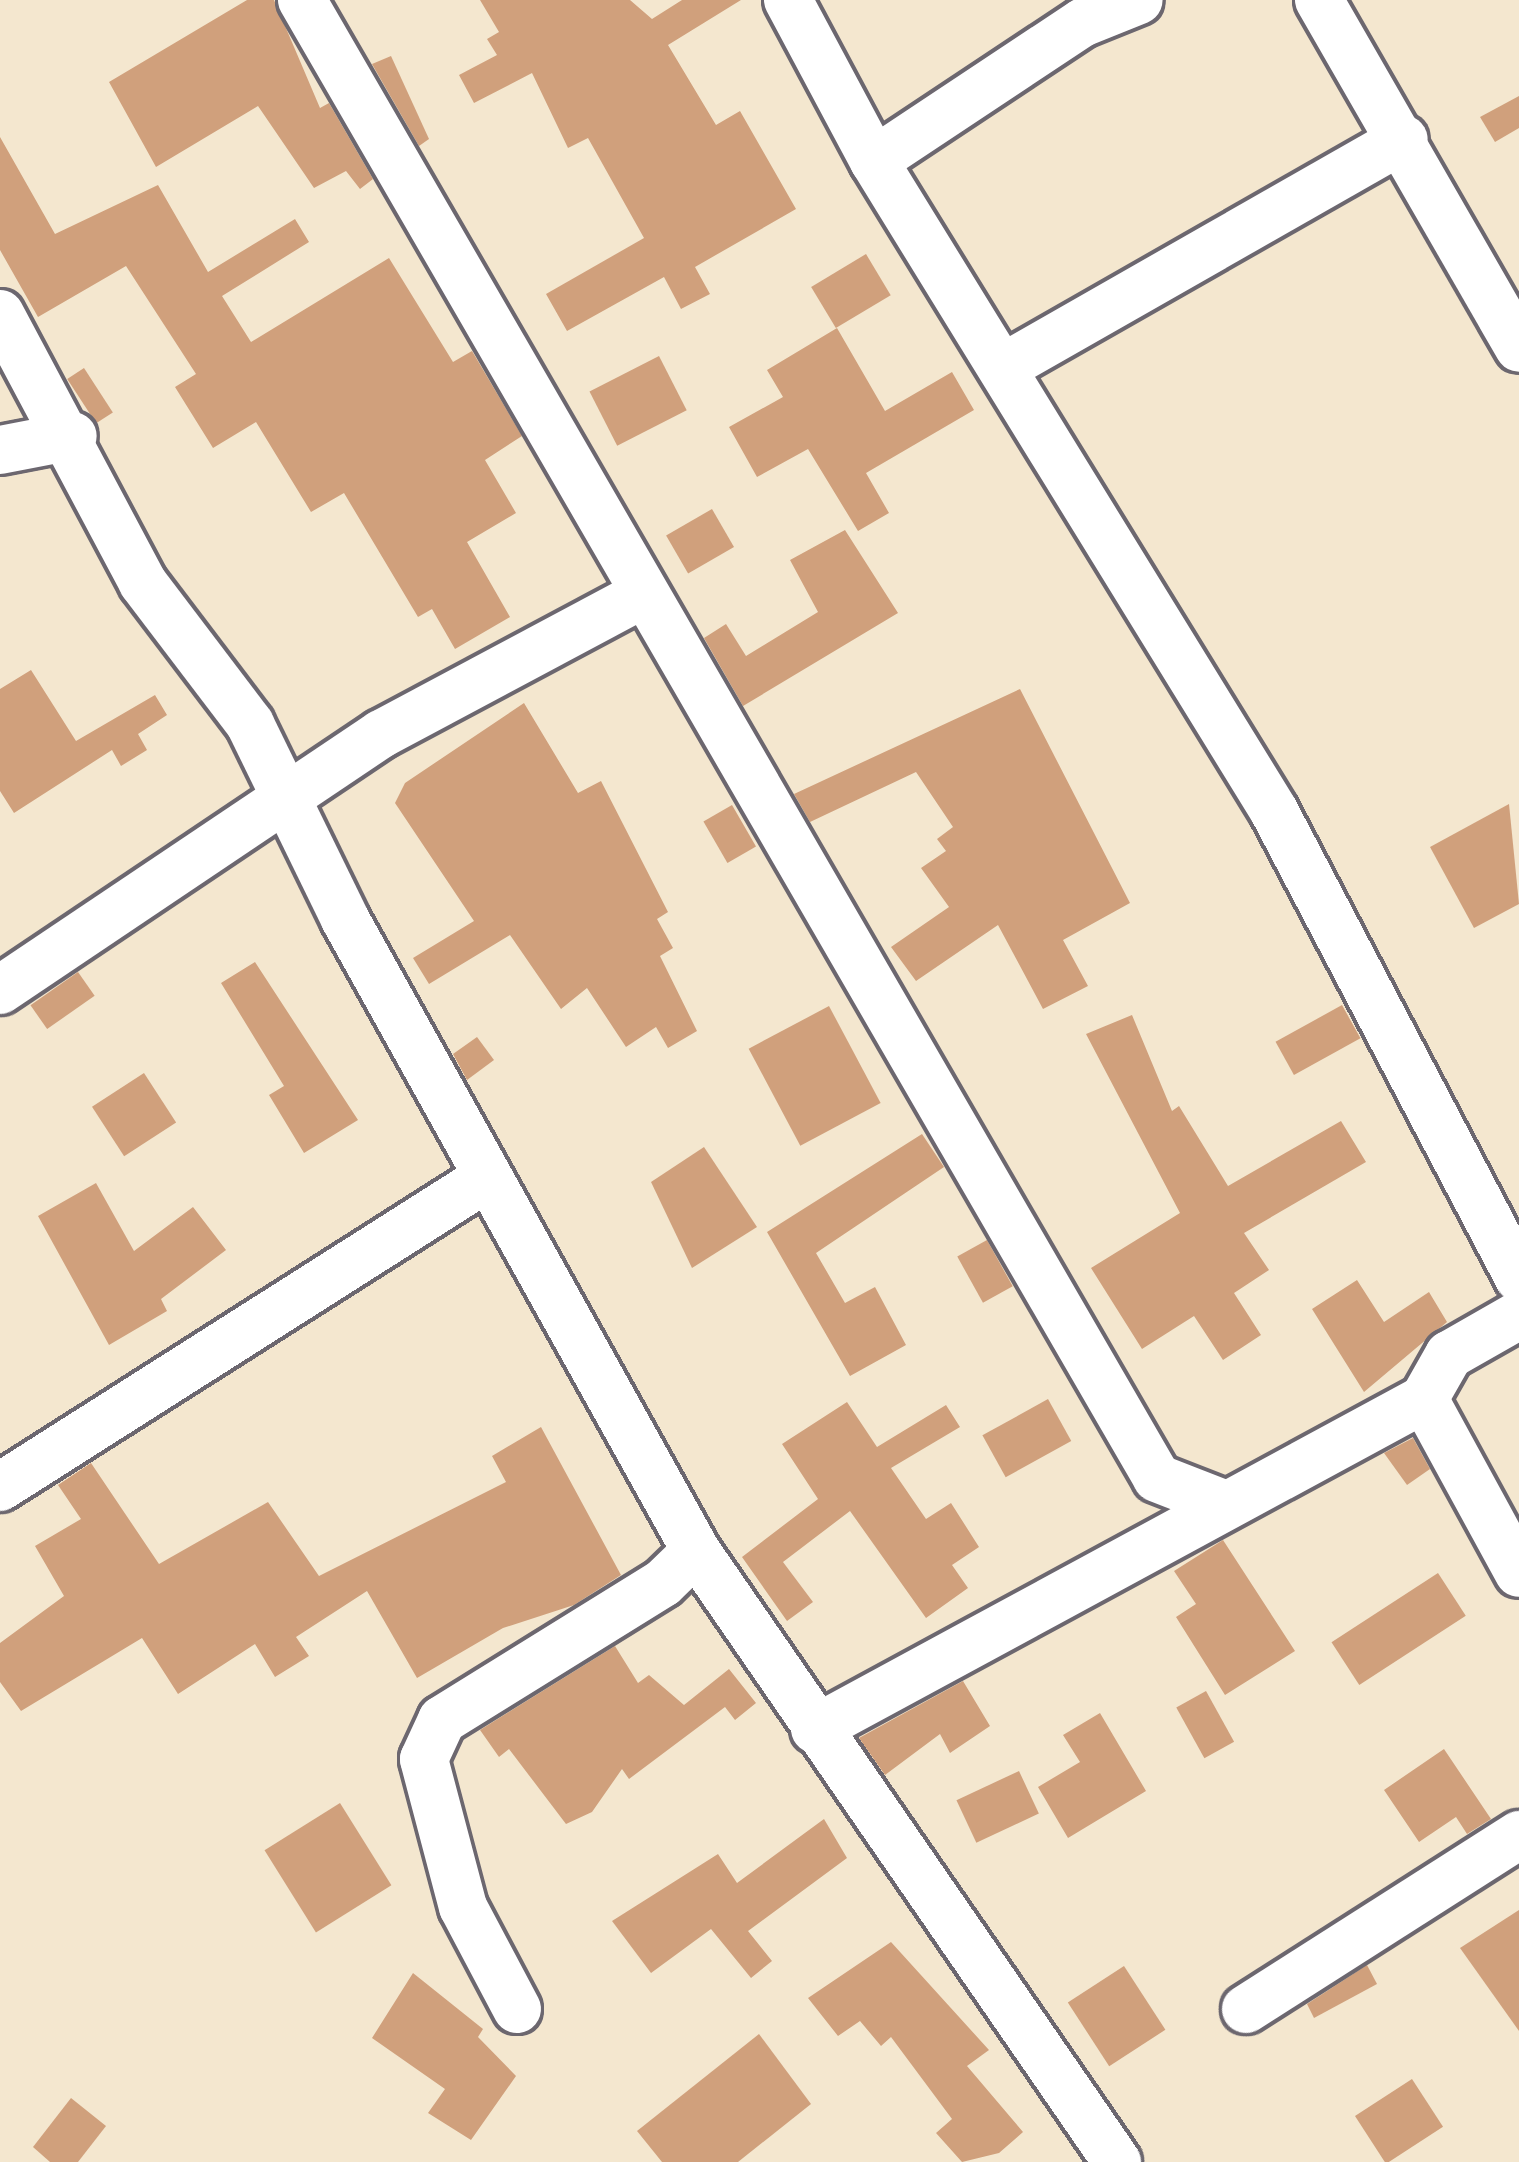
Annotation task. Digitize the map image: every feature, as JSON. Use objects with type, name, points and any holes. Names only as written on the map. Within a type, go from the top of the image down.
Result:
[{"type":"street","points":[[302,0],[1156,1478],[1221,1502]]},
{"type":"street","points":[[788,0],[874,161],[1274,811],[1519,1278]]},
{"type":"street","points":[[874,161],[1082,23],[1139,0]]},
{"type":"street","points":[[1318,0],[1515,332]]},
{"type":"street","points":[[1004,367],[1403,140]]},
{"type":"street","points":[[0,314],[73,436],[143,583],[290,796],[488,1177],[696,1551],[814,1729],[1117,2162]]},
{"type":"street","points":[[0,450],[73,436]]},
{"type":"street","points":[[0,990],[491,668],[643,594]]},
{"type":"street","points":[[0,1487],[488,1177]]},
{"type":"street","points":[[814,1729],[1221,1502],[1424,1399],[1449,1355],[1519,1315]]},
{"type":"street","points":[[1424,1399],[1519,1573]]},
{"type":"street","points":[[517,2009],[463,1907],[424,1759],[442,1720],[663,1583],[696,1551]]},
{"type":"street","points":[[1246,2009],[1519,1834]]},
{"type":"building","points":[[247,0],[274,0],[320,108],[329,103],[373,179],[360,189],[346,171],[314,188],[258,106],[156,167],[109,82]]},
{"type":"building","points":[[480,0],[630,0],[652,19],[682,0],[741,0],[668,45],[716,125],[740,111],[796,209],[695,267],[710,294],[681,309],[664,277],[567,331],[546,294],[644,238],[588,138],[568,148],[532,73],[474,103],[459,75],[497,55],[487,39],[499,32]]},
{"type":"building","points":[[391,56],[429,139],[419,146],[372,64]]},
{"type":"building","points":[[1519,96],[1519,128],[1495,142],[1480,117]]},
{"type":"building","points":[[0,137],[55,234],[158,185],[208,272],[295,219],[309,242],[222,296],[251,342],[389,258],[453,362],[472,351],[522,436],[485,460],[516,513],[467,542],[510,617],[455,649],[432,609],[418,617],[344,493],[311,512],[256,422],[213,448],[175,387],[196,374],[126,266],[38,317],[0,250]]},
{"type":"building","points":[[866,254],[891,295],[836,328],[811,287]]},
{"type":"building","points":[[837,328],[885,411],[952,372],[974,410],[866,473],[889,513],[858,531],[808,449],[757,477],[729,427],[783,397],[767,370]]},
{"type":"building","points":[[659,356],[687,410],[617,446],[590,391]]},
{"type":"building","points":[[84,368],[113,412],[96,423],[67,379]]},
{"type":"building","points":[[712,509],[734,547],[688,574],[666,536]]},
{"type":"building","points":[[845,530],[898,613],[743,706],[704,638],[726,624],[746,656],[818,612],[790,560]]},
{"type":"building","points":[[31,670],[76,741],[155,695],[167,715],[138,734],[147,750],[121,766],[112,750],[14,813],[0,791],[0,689]]},
{"type":"building","points":[[1020,689],[1130,903],[1063,940],[1088,986],[1043,1009],[998,925],[916,981],[891,947],[949,907],[921,868],[946,851],[937,839],[953,827],[916,772],[810,822],[794,794]]},
{"type":"building","points":[[524,703],[578,793],[601,781],[668,912],[657,919],[673,948],[660,956],[697,1031],[668,1048],[656,1027],[626,1047],[587,988],[561,1009],[510,935],[429,984],[413,958],[474,921],[395,803],[405,783]]},
{"type":"building","points":[[1509,804],[1519,904],[1474,928],[1430,847]]},
{"type":"building","points":[[732,805],[756,847],[727,863],[703,822]]},
{"type":"building","points":[[255,962],[358,1120],[304,1153],[269,1095],[284,1086],[221,983]]},
{"type":"building","points":[[78,972],[95,996],[47,1029],[30,1005]]},
{"type":"building","points":[[1342,1005],[1360,1038],[1294,1075],[1276,1042]]},
{"type":"building","points":[[829,1006],[881,1103],[800,1146],[749,1049]]},
{"type":"building","points":[[1132,1015],[1172,1111],[1179,1106],[1228,1186],[1341,1121],[1366,1162],[1244,1233],[1269,1270],[1234,1293],[1261,1335],[1223,1360],[1194,1316],[1142,1349],[1091,1268],[1180,1213],[1086,1034]]},
{"type":"building","points":[[477,1037],[494,1060],[467,1080],[453,1054]]},
{"type":"building","points":[[144,1073],[176,1122],[124,1156],[92,1107]]},
{"type":"building","points":[[922,1134],[944,1167],[816,1253],[845,1303],[875,1287],[906,1345],[850,1376],[767,1232]]},
{"type":"building","points":[[704,1147],[757,1227],[692,1268],[651,1182]]},
{"type":"building","points":[[96,1183],[134,1251],[193,1207],[226,1250],[161,1299],[167,1311],[109,1345],[38,1216]]},
{"type":"building","points":[[987,1240],[1013,1286],[983,1303],[957,1256]]},
{"type":"building","points":[[1357,1280],[1384,1322],[1429,1292],[1447,1322],[1364,1392],[1312,1309]]},
{"type":"building","points":[[1048,1399],[1071,1441],[1006,1477],[982,1435]]},
{"type":"building","points":[[847,1402],[877,1447],[946,1405],[960,1427],[891,1468],[926,1519],[951,1503],[979,1547],[952,1565],[968,1588],[926,1618],[850,1511],[783,1562],[813,1602],[787,1621],[742,1557],[818,1499],[782,1444]]},
{"type":"building","points":[[541,1427],[621,1575],[574,1605],[503,1628],[417,1678],[367,1591],[296,1637],[309,1656],[275,1677],[255,1644],[178,1694],[142,1638],[21,1711],[0,1682],[0,1643],[64,1596],[35,1546],[81,1519],[58,1485],[91,1463],[159,1564],[268,1502],[319,1576],[506,1482],[492,1456]]},
{"type":"building","points":[[1413,1438],[1430,1469],[1407,1485],[1384,1453]]},
{"type":"building","points":[[1223,1540],[1295,1651],[1225,1695],[1176,1617],[1196,1604],[1174,1571]]},
{"type":"building","points":[[1438,1573],[1466,1616],[1359,1685],[1331,1642]]},
{"type":"building","points":[[615,1646],[638,1683],[649,1675],[684,1705],[729,1669],[756,1703],[735,1720],[725,1707],[629,1779],[622,1769],[592,1812],[566,1824],[509,1749],[499,1757],[480,1730]]},
{"type":"building","points":[[963,1681],[990,1726],[950,1753],[940,1734],[885,1775],[859,1738]]},
{"type":"building","points":[[1206,1691],[1234,1742],[1204,1758],[1176,1707]]},
{"type":"building","points":[[1100,1713],[1146,1791],[1068,1838],[1038,1787],[1080,1762],[1063,1735]]},
{"type":"building","points":[[1444,1749],[1491,1819],[1467,1834],[1456,1817],[1419,1842],[1384,1790]]},
{"type":"building","points":[[1019,1771],[1039,1814],[976,1843],[956,1800]]},
{"type":"building","points":[[340,1803],[391,1885],[316,1932],[265,1850]]},
{"type":"building","points":[[824,1819],[847,1858],[748,1931],[772,1961],[751,1978],[711,1929],[651,1973],[612,1921],[718,1854],[737,1883]]},
{"type":"building","points":[[1519,1910],[1519,2031],[1460,1948]]},
{"type":"building","points":[[891,1942],[989,2050],[967,2066],[1023,2132],[999,2153],[962,2162],[936,2133],[952,2119],[891,2037],[881,2046],[860,2021],[838,2036],[808,1998]]},
{"type":"building","points":[[1367,1965],[1377,1984],[1314,2018],[1307,2004]]},
{"type":"building","points":[[1124,1966],[1165,2030],[1109,2066],[1068,2002]]},
{"type":"building","points":[[413,1973],[483,2029],[478,2037],[516,2076],[471,2140],[428,2113],[445,2089],[372,2038]]},
{"type":"building","points":[[759,2034],[811,2104],[738,2162],[662,2162],[637,2131]]},
{"type":"building","points":[[1412,2079],[1443,2127],[1385,2162],[1355,2116]]},
{"type":"building","points":[[71,2098],[106,2126],[78,2162],[50,2162],[33,2147]]}]
